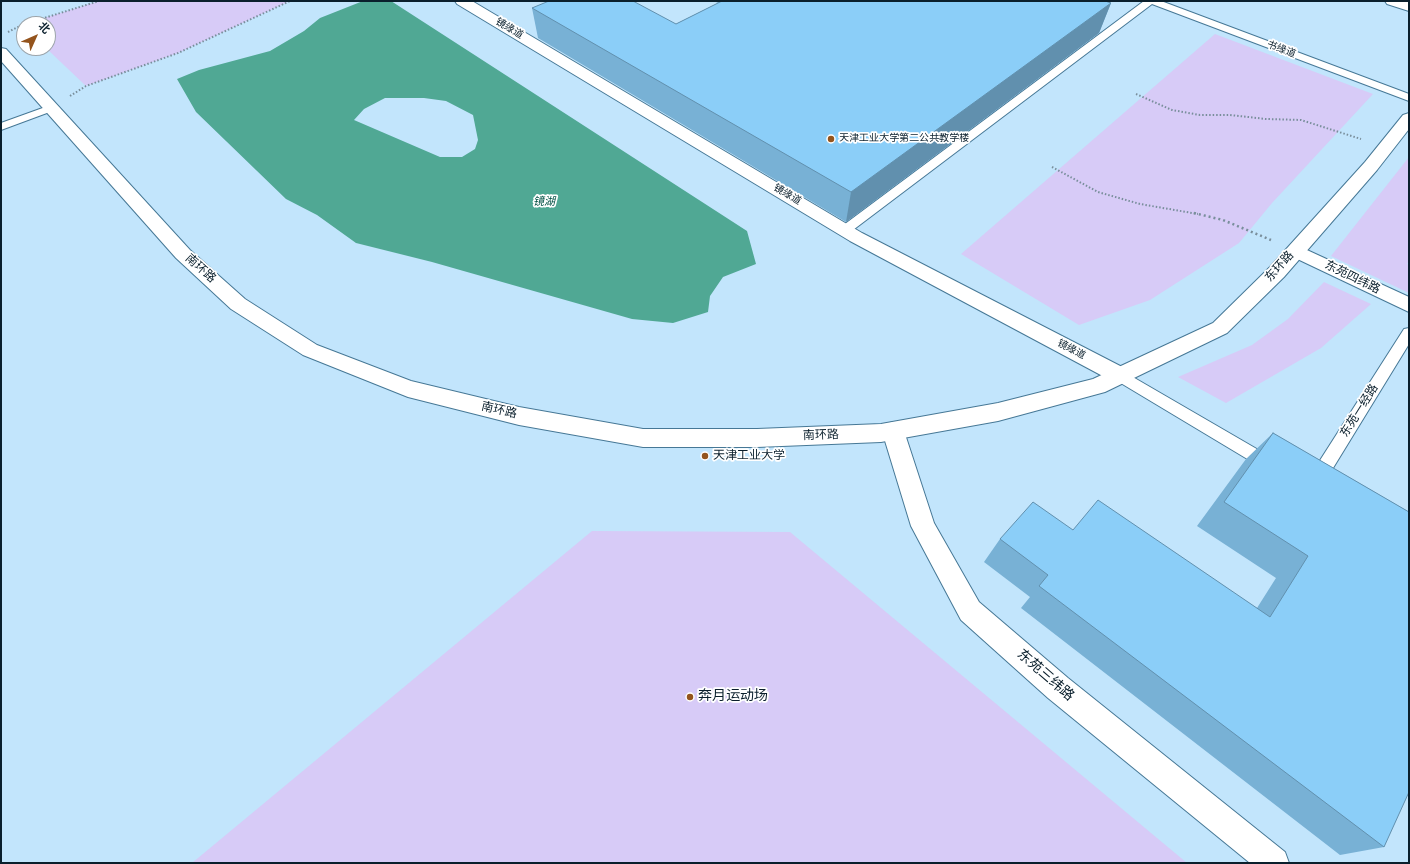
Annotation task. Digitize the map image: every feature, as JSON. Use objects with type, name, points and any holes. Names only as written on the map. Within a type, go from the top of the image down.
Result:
[{"type":"street","name":"镜缘道","points":[[462,1],[845,230],[1119,375]]},
{"type":"street","points":[[1392,1],[1409,7]]},
{"type":"street","name":"南环路","points":[[1,52],[183,254],[238,304],[310,350],[408,389],[519,416],[643,438],[757,438],[881,433],[893,431],[998,412],[1098,386],[1119,375]]},
{"type":"street","name":"东环路","points":[[1119,375],[1220,328],[1269,280],[1296,250],[1386,147],[1409,118]]},
{"type":"street","name":"东苑四纬路","points":[[1296,250],[1409,305]]},
{"type":"street","name":"东苑三纬路","points":[[893,431],[923,526],[970,611],[1058,688],[1274,863]]},
{"type":"lane","points":[[845,230],[1151,1]]},
{"type":"lane","name":"书缘道","points":[[1151,1],[1409,98]]},
{"type":"lane","points":[[1,127],[51,108]]},
{"type":"lane","name":"东苑一经路","points":[[1314,490],[1409,333]]},
{"type":"lane","points":[[1119,375],[1284,472]]},
{"type":"path","points":[[50,16],[99,1]]},
{"type":"path","points":[[51,108],[86,86],[178,52],[290,1]]},
{"type":"path","points":[[8,32],[16,28]]},
{"type":"path","points":[[1136,94],[1172,110],[1200,115],[1230,115],[1266,119],[1302,120],[1386,147]]},
{"type":"path","points":[[1052,167],[1098,192],[1140,204],[1181,210],[1223,220],[1296,250]]},
{"type":"shaded area","name":"天津工业大学","points":[[1,1],[1409,1],[1409,863],[1,863]]},
{"type":"shaded area","points":[[99,1],[290,1],[178,53],[86,86],[54,56],[56,56],[56,16],[51,16]]},
{"type":"shaded area","points":[[1215,34],[1373,94],[1272,203],[1239,243],[1150,300],[1079,325],[961,254]]},
{"type":"shaded area","points":[[1409,157],[1409,261],[1407,264],[1409,265],[1409,293],[1331,256]]},
{"type":"shaded area","points":[[1324,282],[1371,304],[1321,348],[1226,403],[1178,377],[1252,345],[1288,319]]},
{"type":"shaded area","name":"奔月运动场","points":[[592,531],[790,532],[1187,863],[192,863]]},
{"type":"water","name":"镜湖","points":[[363,1],[391,1],[747,231],[756,264],[723,277],[710,296],[708,312],[673,323],[632,319],[432,262],[356,243],[317,215],[286,199],[196,112],[177,79],[199,70],[270,51],[304,31],[320,18]],"holes":[[[385,98],[424,98],[446,101],[473,115],[478,140],[475,149],[462,157],[440,157],[354,120],[364,109]]]},
{"type":"building","name":"天津工业大学第二公共教学楼","points":[[549,1],[633,1],[676,24],[722,1],[1105,1],[1111,3],[851,192],[532,8]]},
{"type":"building","points":[[1273,433],[1409,512],[1409,792],[1384,847],[1039,586],[1048,575],[1000,539],[1033,502],[1073,530],[1098,500],[1270,617],[1308,556],[1224,502]]},
{"type":"place","name":"天津工业大学第二公共教学楼","points":[[831,139]]},
{"type":"place","name":"天津工业大学","points":[[705,456]]},
{"type":"place","name":"奔月运动场","points":[[690,697]]}]
